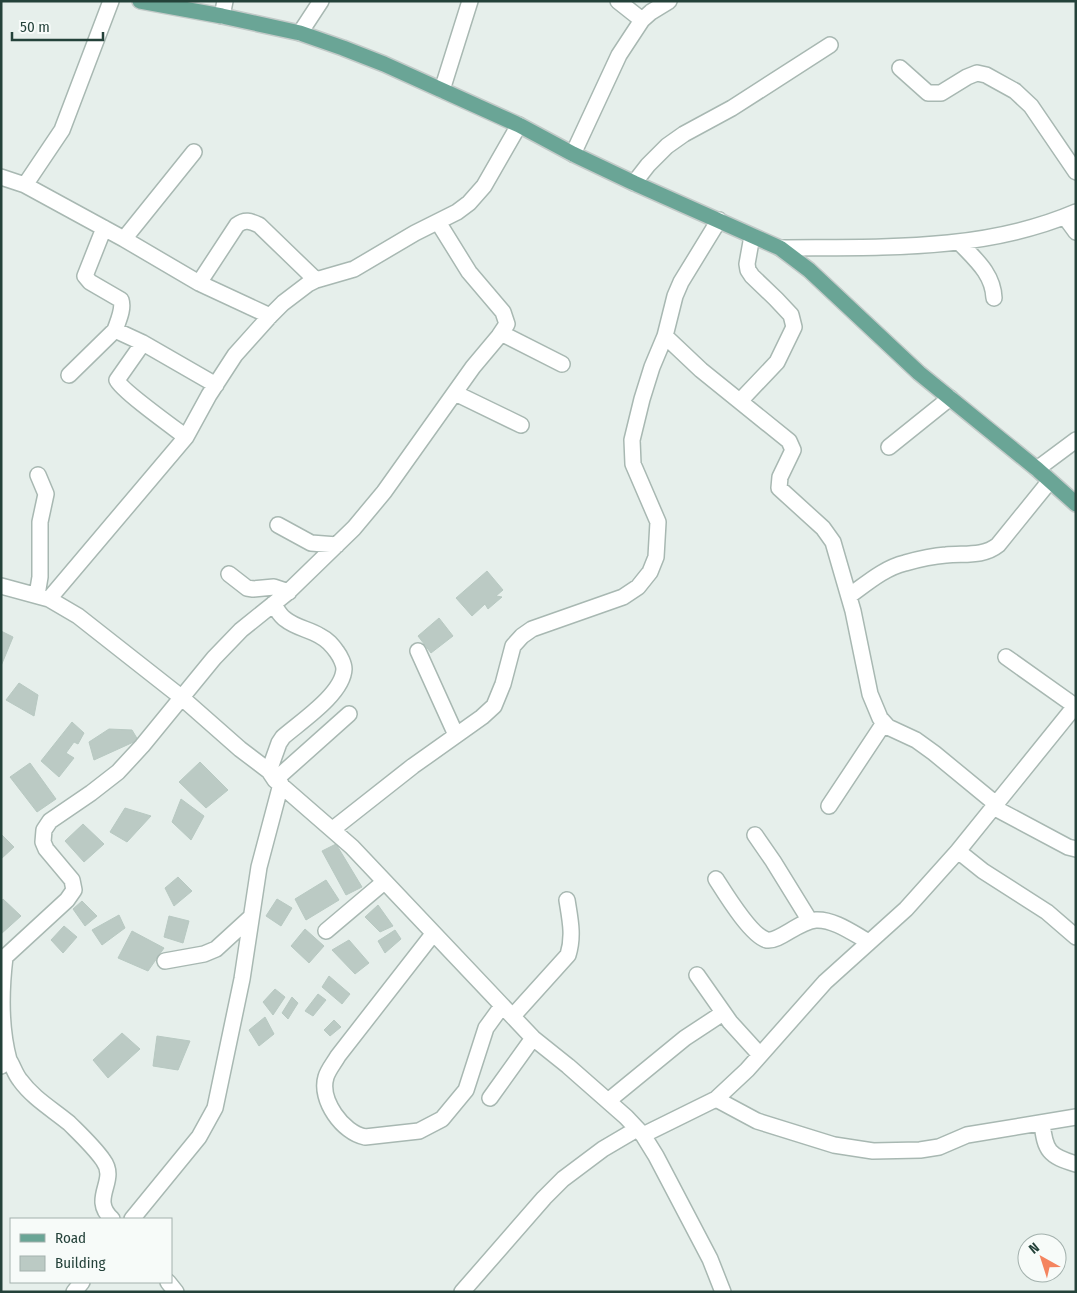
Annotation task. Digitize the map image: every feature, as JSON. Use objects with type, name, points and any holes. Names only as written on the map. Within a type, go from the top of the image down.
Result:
[{"type":"main road","points":[[140,1],[223,9],[300,33],[384,64],[519,125],[573,154],[634,183],[780,248],[809,270],[894,349],[1076,504]]},
{"type":"street","points":[[25,185],[62,130],[111,1]]},
{"type":"street","points":[[300,33],[321,1]]},
{"type":"street","points":[[442,90],[470,1]]},
{"type":"street","points":[[618,1],[642,20]]},
{"type":"street","points":[[573,154],[619,55],[642,20],[669,1]]},
{"type":"street","points":[[634,183],[658,154],[679,138],[732,108],[830,45]]},
{"type":"street","points":[[900,68],[928,93],[941,93],[966,77],[977,73],[986,74],[1015,91],[1032,106],[1076,172]]},
{"type":"street","points":[[43,597],[186,437],[235,355],[270,316],[289,298],[316,280],[354,269],[469,203],[484,186],[519,125]]},
{"type":"street","points":[[124,239],[194,152]]},
{"type":"street","points":[[1,177],[25,185],[124,239],[199,283],[270,316]]},
{"type":"street","points":[[780,248],[880,247],[960,243],[1001,236],[1070,214],[1076,232]]},
{"type":"street","points":[[333,829],[494,706],[504,684],[513,646],[522,636],[532,629],[623,597],[638,587],[650,572],[656,557],[658,522],[632,464],[632,440],[652,367],[665,336],[675,296],[681,282],[719,220]]},
{"type":"street","points":[[199,283],[237,225],[242,221],[250,221],[259,225],[316,280]]},
{"type":"street","points":[[111,1218],[103,1206],[102,1198],[108,1174],[107,1166],[102,1158],[70,1124],[34,1096],[5,1063],[2,1000],[3,954],[73,893],[74,886],[72,880],[46,850],[43,842],[44,830],[50,821],[118,772],[142,746],[214,658],[242,630],[288,592],[354,528],[384,492],[474,367],[501,334],[506,324],[502,312],[469,272],[438,222]]},
{"type":"street","points":[[69,375],[115,330],[121,311],[121,300],[90,282],[85,276],[104,228]]},
{"type":"street","points":[[740,401],[777,362],[794,327],[792,315],[748,270],[747,264],[752,236]]},
{"type":"street","points":[[960,243],[989,276],[993,286],[994,298]]},
{"type":"street","points":[[115,330],[143,343],[216,386]]},
{"type":"street","points":[[501,334],[562,364]]},
{"type":"street","points":[[665,336],[701,370],[789,441],[793,450],[780,477],[779,488],[823,528],[833,542],[849,596],[870,694],[884,723],[888,727],[916,740],[934,753],[994,806],[1068,847],[1076,849]]},
{"type":"street","points":[[143,343],[124,368],[118,383],[186,437]]},
{"type":"street","points":[[455,393],[520,425]]},
{"type":"street","points":[[890,447],[950,398]]},
{"type":"street","points":[[1036,468],[1076,440]]},
{"type":"street","points":[[38,475],[46,494],[40,522],[40,577],[43,597]]},
{"type":"street","points":[[849,596],[883,573],[902,563],[924,558],[973,554],[992,550],[1050,482]]},
{"type":"street","points":[[278,525],[303,541],[337,545]]},
{"type":"street","points":[[229,574],[247,588],[274,587],[288,592]]},
{"type":"street","points":[[1,586],[43,597],[78,616],[181,697],[333,829],[533,1038],[608,1101],[640,1132],[656,1156],[710,1259],[723,1292]]},
{"type":"street","points":[[133,1218],[199,1137],[215,1108],[242,979],[275,778],[276,751],[283,738],[325,701],[342,678],[344,668],[340,656],[331,643],[320,635],[291,623],[284,618],[273,604]]},
{"type":"street","points":[[418,651],[456,735]]},
{"type":"street","points":[[462,1292],[544,1198],[563,1179],[604,1149],[716,1099],[760,1055],[825,982],[906,909],[958,851],[1075,709],[1006,657]]},
{"type":"street","points":[[275,778],[349,714]]},
{"type":"street","points":[[829,806],[884,723]]},
{"type":"street","points":[[755,835],[774,861],[810,921]]},
{"type":"street","points":[[958,851],[984,871],[1046,912],[1076,936]]},
{"type":"street","points":[[716,879],[749,927],[762,938],[769,940],[778,938],[795,926],[817,920],[833,924],[869,942]]},
{"type":"street","points":[[326,931],[384,882]]},
{"type":"street","points":[[433,934],[338,1056],[326,1076],[325,1084],[329,1105],[338,1120],[353,1133],[365,1137],[419,1131],[442,1119],[466,1090],[486,1028],[568,954],[572,944],[572,932],[567,900]]},
{"type":"street","points":[[165,961],[204,954],[216,949],[251,917]]},
{"type":"street","points":[[697,975],[723,1013],[760,1055]]},
{"type":"street","points":[[608,1101],[685,1038],[723,1013]]},
{"type":"street","points":[[490,1098],[533,1038]]},
{"type":"street","points":[[716,1099],[757,1121],[834,1145],[873,1151],[920,1150],[939,1147],[967,1135],[1076,1117]]},
{"type":"street","points":[[1042,1123],[1046,1148],[1057,1158],[1076,1164]]},
{"type":"building","points":[[487,571],[503,590],[496,596],[502,597],[488,609],[485,604],[472,616],[456,598]]},
{"type":"building","points":[[439,618],[453,636],[431,653],[418,636]]},
{"type":"building","points":[[1,631],[13,637],[1,666]]},
{"type":"building","points":[[19,683],[38,695],[34,716],[6,700]]},
{"type":"building","points":[[72,722],[84,733],[78,744],[74,742],[66,753],[74,758],[59,777],[41,761]]},
{"type":"building","points":[[109,729],[132,730],[138,740],[94,760],[89,742]]},
{"type":"building","points":[[200,762],[228,790],[206,808],[179,782]]},
{"type":"building","points":[[30,763],[56,799],[37,812],[10,777]]},
{"type":"building","points":[[181,799],[204,816],[191,840],[172,822]]},
{"type":"building","points":[[125,808],[151,816],[127,842],[110,832]]},
{"type":"building","points":[[83,824],[104,844],[84,862],[65,841]]},
{"type":"building","points":[[1,836],[14,847],[1,859]]},
{"type":"building","points":[[336,844],[362,887],[346,895],[322,851]]},
{"type":"building","points":[[178,877],[192,891],[174,906],[165,888]]},
{"type":"building","points":[[326,880],[339,900],[306,920],[295,899]]},
{"type":"building","points":[[3,899],[21,916],[1,934],[1,901]]},
{"type":"building","points":[[277,899],[292,908],[281,926],[266,916]]},
{"type":"building","points":[[82,901],[97,916],[85,926],[73,909]]},
{"type":"building","points":[[378,905],[393,926],[380,932],[365,917]]},
{"type":"building","points":[[119,915],[125,928],[102,945],[92,930]]},
{"type":"building","points":[[169,916],[189,921],[183,943],[164,937]]},
{"type":"building","points":[[64,926],[77,937],[63,953],[51,940]]},
{"type":"building","points":[[305,929],[324,946],[309,963],[291,946]]},
{"type":"building","points":[[395,930],[401,939],[385,953],[378,941]]},
{"type":"building","points":[[132,931],[164,948],[148,971],[118,958]]},
{"type":"building","points":[[349,940],[369,963],[355,974],[332,950]]},
{"type":"building","points":[[329,976],[350,994],[342,1004],[322,987]]},
{"type":"building","points":[[275,989],[285,997],[273,1015],[263,1002]]},
{"type":"building","points":[[318,994],[326,1000],[313,1016],[305,1011]]},
{"type":"building","points":[[292,997],[298,1003],[288,1019],[282,1013]]},
{"type":"building","points":[[265,1017],[274,1034],[259,1046],[249,1030]]},
{"type":"building","points":[[334,1020],[341,1027],[330,1036],[324,1030]]},
{"type":"building","points":[[122,1033],[140,1049],[108,1078],[93,1060]]},
{"type":"building","points":[[157,1036],[190,1041],[178,1070],[153,1066]]}]
